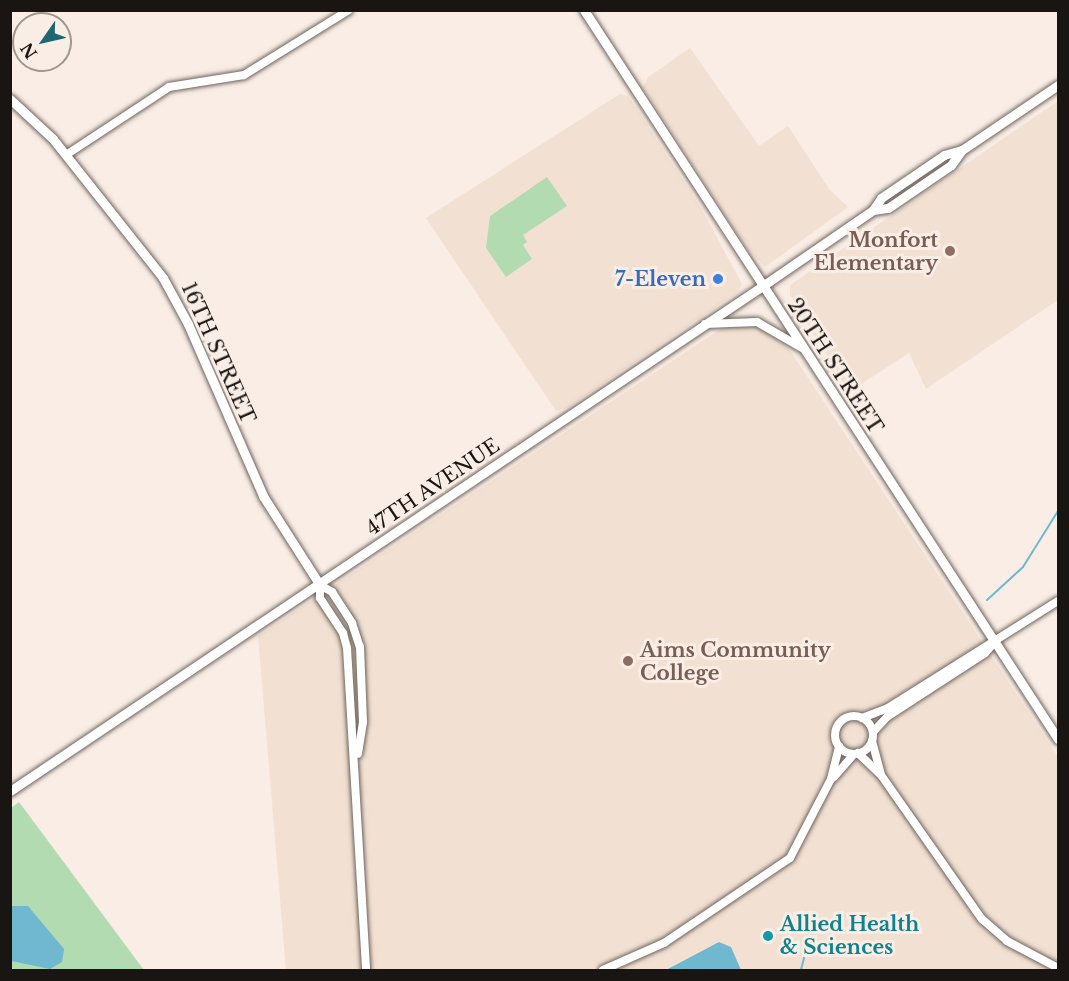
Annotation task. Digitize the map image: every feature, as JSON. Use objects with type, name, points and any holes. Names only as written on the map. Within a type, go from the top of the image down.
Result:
[{"type":"main road","name":"20TH STREET","points":[[584,10],[761,287],[1059,739]]},
{"type":"main road","name":"47TH AVENUE","points":[[10,791],[320,585],[873,210],[888,208],[951,165],[962,150],[1059,85]]},
{"type":"main road","name":"16TH STREET","points":[[10,99],[66,155],[176,298],[263,496],[320,585]]},
{"type":"street","points":[[66,155],[169,87],[244,75],[349,10]]},
{"type":"street","points":[[704,324],[737,320],[757,322],[802,348]]},
{"type":"street","points":[[320,585],[320,598],[342,633],[346,648],[356,766],[358,866],[366,970]]},
{"type":"street","points":[[320,585],[332,592],[347,615],[360,647],[363,722],[356,766]]},
{"type":"street","points":[[603,970],[664,943],[784,864],[796,851],[831,779],[839,746],[835,736],[839,724],[849,717],[862,718],[888,708],[1059,601]]},
{"type":"street","points":[[831,779],[887,717],[985,653],[995,642]]},
{"type":"street","points":[[862,718],[872,736],[881,775]]},
{"type":"street","points":[[839,746],[856,753],[881,775],[982,919],[1007,941],[1059,968]]},
{"type":"shaded area","points":[[690,48],[759,146],[788,126],[829,189],[848,207],[765,267],[745,246],[643,87],[648,77]]},
{"type":"shaded area","points":[[620,94],[629,97],[701,208],[742,284],[738,292],[567,408],[556,411],[426,218]]},
{"type":"shaded area","name":"Monfort Elementary","points":[[1058,101],[1058,300],[926,389],[909,353],[849,392],[790,295],[790,285]]},
{"type":"shaded area","name":"Aims Community College","points":[[739,324],[767,330],[789,349],[1058,757],[1058,970],[286,970],[258,636],[719,330]]},
{"type":"green space","points":[[547,177],[567,206],[523,235],[527,242],[523,245],[532,259],[506,277],[486,248],[490,216]]},
{"type":"green space","points":[[19,802],[144,970],[11,970],[11,808]]},
{"type":"water","points":[[11,906],[28,906],[64,949],[62,962],[50,969],[11,961]]},
{"type":"water","points":[[719,942],[731,947],[741,970],[666,970]]},
{"type":"waterway","points":[[987,600],[1023,567],[1058,511]]},
{"type":"waterway","points":[[801,970],[807,946]]},
{"type":"place","name":"Monfort Elementary","points":[[950,251]]},
{"type":"place","name":"7-Eleven","points":[[718,279]]},
{"type":"place","name":"Aims Community College","points":[[628,661]]},
{"type":"place","name":"Allied Health & Sciences","points":[[768,936]]}]
